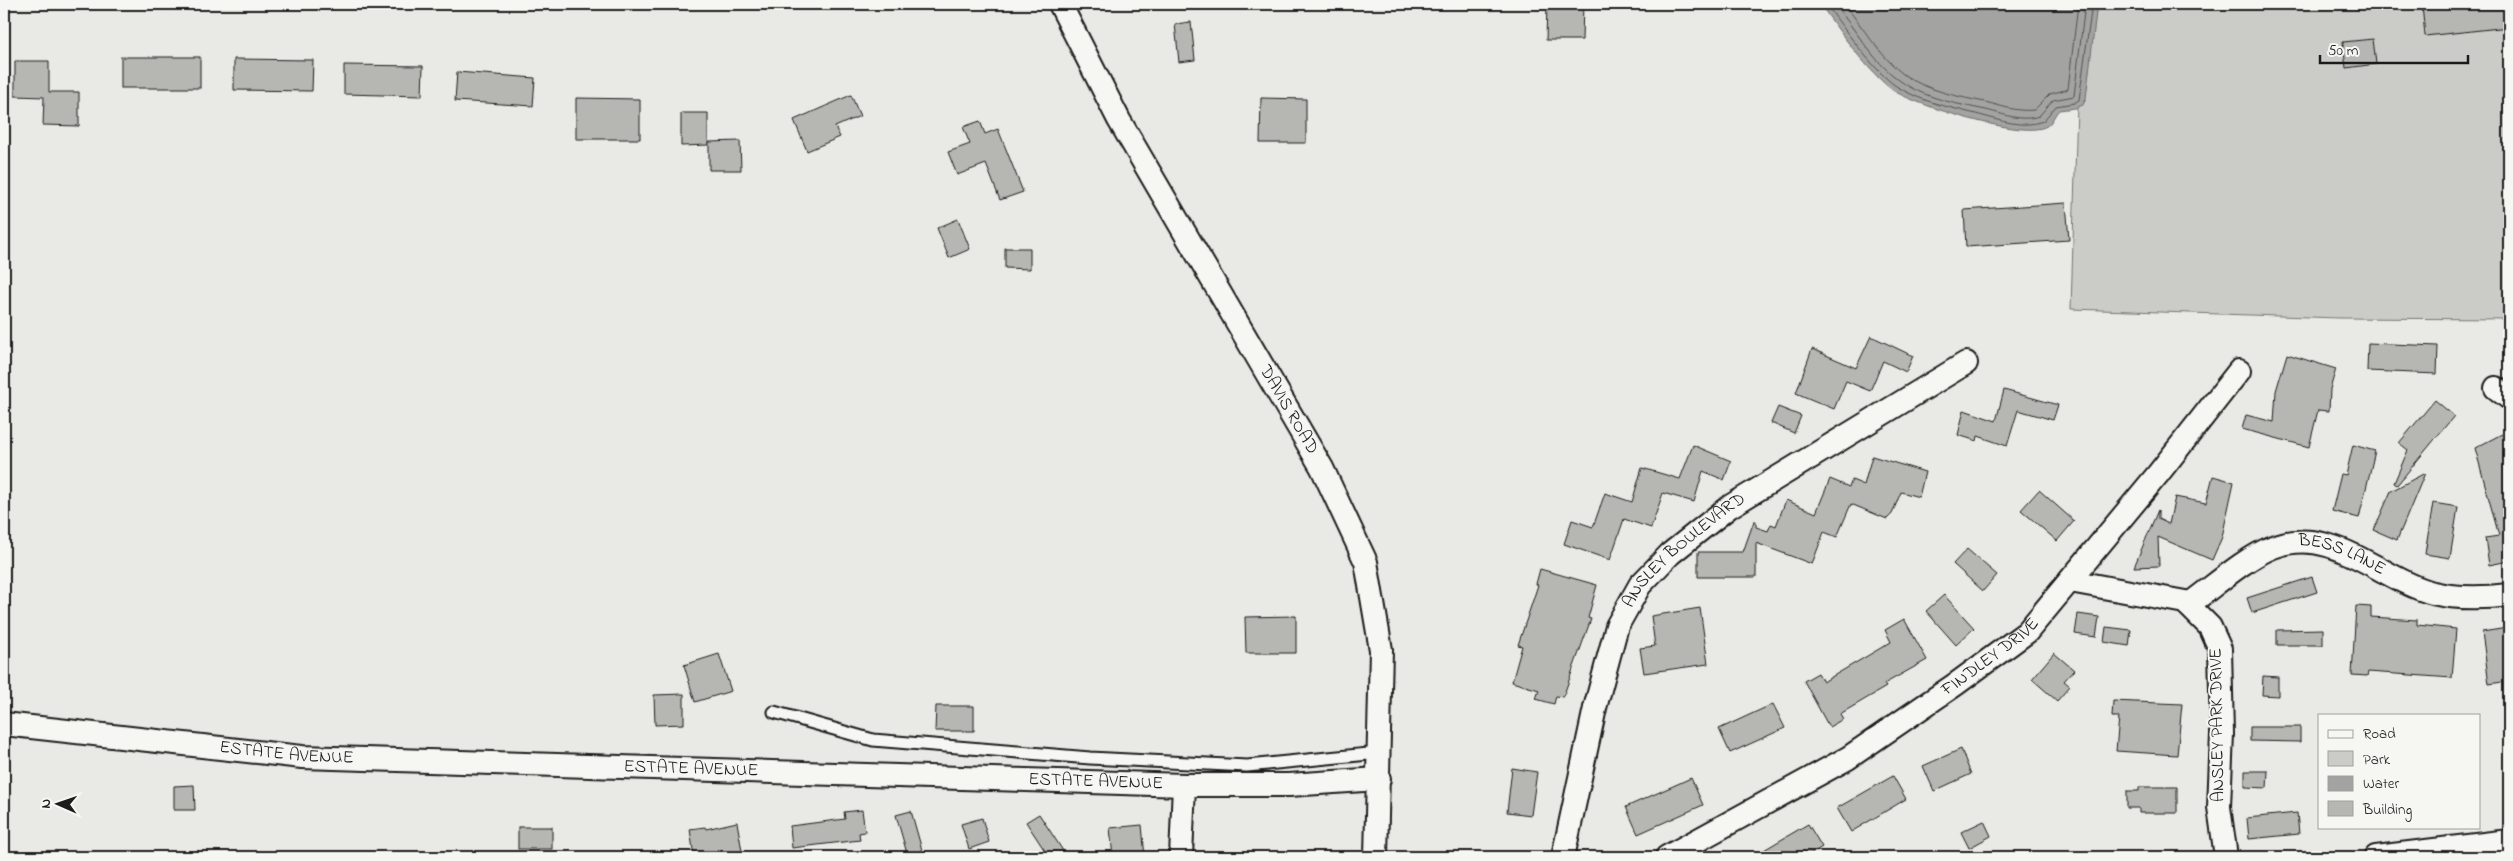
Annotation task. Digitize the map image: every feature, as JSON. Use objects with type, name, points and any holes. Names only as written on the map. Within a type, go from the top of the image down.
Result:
[{"type":"street","name":"DAVIS ROAD","points":[[1060,4],[1119,120],[1322,468],[1366,562],[1381,650],[1376,857]]},
{"type":"street","name":"ANSLEY BOULEVARD","points":[[1564,857],[1595,708],[1617,626],[1640,585],[1670,554],[1729,507],[1966,363]]},
{"type":"street","name":"FINDLEY DRIVE","points":[[1667,857],[1848,758],[1956,684],[2027,632],[2239,371]]},
{"type":"street","name":"BESS LANE","points":[[2188,605],[2231,572],[2272,547],[2292,542],[2325,544],[2432,593],[2485,598],[2509,595]]},
{"type":"street","name":"ANSLEY PARK DRIVE","points":[[2070,581],[2186,602],[2210,627],[2220,649],[2222,734],[2219,807],[2226,857]]},
{"type":"street","name":"ESTATE AVENUE","points":[[4,724],[302,757],[1184,786],[1289,785],[1379,779]]},
{"type":"street","points":[[1181,857],[1184,786]]},
{"type":"street","points":[[2376,857],[2461,852],[2509,840]]},
{"type":"lane","points":[[774,712],[873,740],[1090,758],[1247,766],[1379,753]]},
{"type":"green space","points":[[2080,4],[2509,4],[2509,319],[2339,318],[2071,309]]},
{"type":"water","points":[[1820,4],[2097,4],[2086,98],[2083,105],[2059,110],[2048,125],[2037,129],[2018,129],[1995,125],[1921,103],[1903,96],[1881,80],[1853,49]]},
{"type":"building","points":[[1547,4],[1583,4],[1582,40],[1546,40]]},
{"type":"building","points":[[2509,4],[2509,27],[2425,36],[2422,5]]},
{"type":"building","points":[[1191,22],[1195,60],[1179,62],[1175,24]]},
{"type":"building","points":[[2373,39],[2376,64],[2346,68],[2343,42]]},
{"type":"building","points":[[121,57],[200,57],[200,88],[121,88]]},
{"type":"building","points":[[234,59],[313,60],[312,91],[234,90]]},
{"type":"building","points":[[15,61],[49,61],[49,92],[79,92],[79,126],[43,125],[44,97],[15,96]]},
{"type":"building","points":[[344,65],[423,66],[422,96],[344,94]]},
{"type":"building","points":[[457,72],[535,78],[533,106],[455,101]]},
{"type":"building","points":[[851,95],[860,116],[835,127],[840,137],[807,151],[794,120]]},
{"type":"building","points":[[576,98],[640,99],[640,139],[576,139]]},
{"type":"building","points":[[1261,98],[1306,99],[1306,143],[1260,143]]},
{"type":"building","points":[[681,113],[708,113],[708,145],[681,146]]},
{"type":"building","points":[[980,121],[985,134],[998,129],[1023,192],[1000,200],[986,164],[957,175],[948,152],[970,144],[963,127]]},
{"type":"building","points":[[740,141],[741,170],[709,170],[709,142]]},
{"type":"building","points":[[2066,203],[2069,240],[1966,247],[1964,210]]},
{"type":"building","points":[[958,219],[970,249],[949,258],[937,228]]},
{"type":"building","points":[[1005,248],[1030,248],[1030,269],[1005,268]]},
{"type":"building","points":[[1871,336],[1913,356],[1906,372],[1883,361],[1870,391],[1846,381],[1834,409],[1796,393],[1812,349],[1856,368]]},
{"type":"building","points":[[2368,343],[2438,346],[2437,374],[2367,371]]},
{"type":"building","points":[[2287,354],[2336,369],[2330,389],[2329,411],[2318,410],[2309,447],[2242,429],[2246,415],[2274,422],[2276,391]]},
{"type":"building","points":[[2004,390],[2058,405],[2053,420],[2018,410],[2007,446],[1978,436],[1977,441],[1958,435],[1964,410],[1996,421]]},
{"type":"building","points":[[2435,400],[2454,416],[2397,485],[2394,483],[2408,450],[2399,443]]},
{"type":"building","points":[[1778,407],[1801,416],[1794,433],[1771,423]]},
{"type":"building","points":[[2502,434],[2509,448],[2509,561],[2489,565],[2485,538],[2499,536],[2475,448]]},
{"type":"building","points":[[1693,445],[1731,461],[1724,480],[1703,471],[1694,502],[1663,493],[1651,528],[1624,519],[1610,560],[1564,544],[1572,520],[1593,527],[1605,493],[1632,502],[1642,468],[1680,479]]},
{"type":"building","points":[[2353,445],[2375,451],[2359,518],[2332,511],[2341,474],[2346,475]]},
{"type":"building","points":[[1872,456],[1925,472],[1919,497],[1901,492],[1892,514],[1887,519],[1851,504],[1837,537],[1824,532],[1812,564],[1756,543],[1756,577],[1698,577],[1698,552],[1743,552],[1754,521],[1756,521],[1756,527],[1768,531],[1771,524],[1776,526],[1786,500],[1816,513],[1830,479],[1849,487],[1852,480],[1864,485]]},
{"type":"building","points":[[2425,473],[2397,540],[2374,530],[2391,491]]},
{"type":"building","points":[[2213,476],[2234,482],[2222,537],[2212,560],[2158,537],[2159,566],[2134,567],[2158,510],[2158,519],[2169,524],[2175,497],[2206,503]]},
{"type":"building","points":[[2039,490],[2074,521],[2057,541],[2021,510]]},
{"type":"building","points":[[2433,503],[2458,507],[2450,558],[2425,554]]},
{"type":"building","points":[[1967,549],[1997,575],[1983,591],[1953,564]]},
{"type":"building","points":[[1540,569],[1597,585],[1588,618],[1591,619],[1563,697],[1556,696],[1554,704],[1536,699],[1539,690],[1512,682],[1522,646],[1518,645],[1538,585],[1536,584]]},
{"type":"building","points":[[2312,577],[2317,592],[2252,613],[2247,598]]},
{"type":"building","points":[[1944,595],[1974,628],[1956,645],[1926,611]]},
{"type":"building","points":[[2356,606],[2371,607],[2371,617],[2417,620],[2417,625],[2456,629],[2452,678],[2368,672],[2367,676],[2352,675]]},
{"type":"building","points":[[1700,608],[1708,664],[1644,673],[1640,648],[1655,646],[1651,616]]},
{"type":"building","points":[[2078,614],[2099,617],[2096,637],[2075,634]]},
{"type":"building","points":[[1296,616],[1296,653],[1246,653],[1245,617]]},
{"type":"building","points":[[1904,619],[1927,660],[1884,684],[1886,687],[1840,714],[1843,719],[1829,727],[1804,681],[1818,673],[1823,682],[1891,642],[1885,630]]},
{"type":"building","points":[[2106,627],[2131,630],[2129,646],[2104,642]]},
{"type":"building","points":[[2507,628],[2509,681],[2489,684],[2482,632]]},
{"type":"building","points":[[2323,629],[2323,645],[2277,645],[2277,630]]},
{"type":"building","points":[[2054,653],[2074,670],[2064,681],[2070,686],[2057,701],[2032,679]]},
{"type":"building","points":[[719,654],[731,691],[695,702],[684,665]]},
{"type":"building","points":[[2263,676],[2278,677],[2278,696],[2262,695]]},
{"type":"building","points":[[684,694],[684,724],[655,725],[654,695]]},
{"type":"building","points":[[2113,701],[2182,704],[2177,755],[2116,751],[2119,717],[2112,717]]},
{"type":"building","points":[[1773,704],[1785,728],[1730,753],[1719,729]]},
{"type":"building","points":[[936,706],[974,706],[974,731],[935,731]]},
{"type":"building","points":[[2250,727],[2300,727],[2300,742],[2250,741]]},
{"type":"building","points":[[1961,749],[1971,774],[1934,791],[1923,766]]},
{"type":"building","points":[[1512,768],[1537,772],[1531,815],[1507,812]]},
{"type":"building","points":[[2245,771],[2268,771],[2267,788],[2245,787]]},
{"type":"building","points":[[1893,776],[1906,799],[1851,832],[1837,808]]},
{"type":"building","points":[[1691,778],[1703,805],[1638,834],[1626,807]]},
{"type":"building","points":[[194,785],[195,810],[174,810],[174,786]]},
{"type":"building","points":[[2139,787],[2177,787],[2177,813],[2139,813],[2139,808],[2127,808],[2127,791],[2139,791]]},
{"type":"building","points":[[862,810],[865,832],[859,833],[860,840],[792,848],[790,826],[845,819],[844,812]]},
{"type":"building","points":[[911,811],[924,857],[908,857],[896,815]]},
{"type":"building","points":[[2297,813],[2299,834],[2249,839],[2247,818]]},
{"type":"building","points":[[1039,814],[1067,857],[1049,857],[1026,822]]},
{"type":"building","points":[[982,818],[989,842],[969,849],[961,824]]},
{"type":"building","points":[[1984,821],[1991,836],[1969,848],[1961,832]]},
{"type":"building","points":[[737,822],[743,857],[694,857],[690,829],[705,827],[706,829]]},
{"type":"building","points":[[1808,824],[1822,847],[1806,857],[1752,857]]},
{"type":"building","points":[[1142,825],[1145,857],[1113,857],[1110,828]]},
{"type":"building","points":[[518,827],[552,827],[552,849],[518,849]]}]
